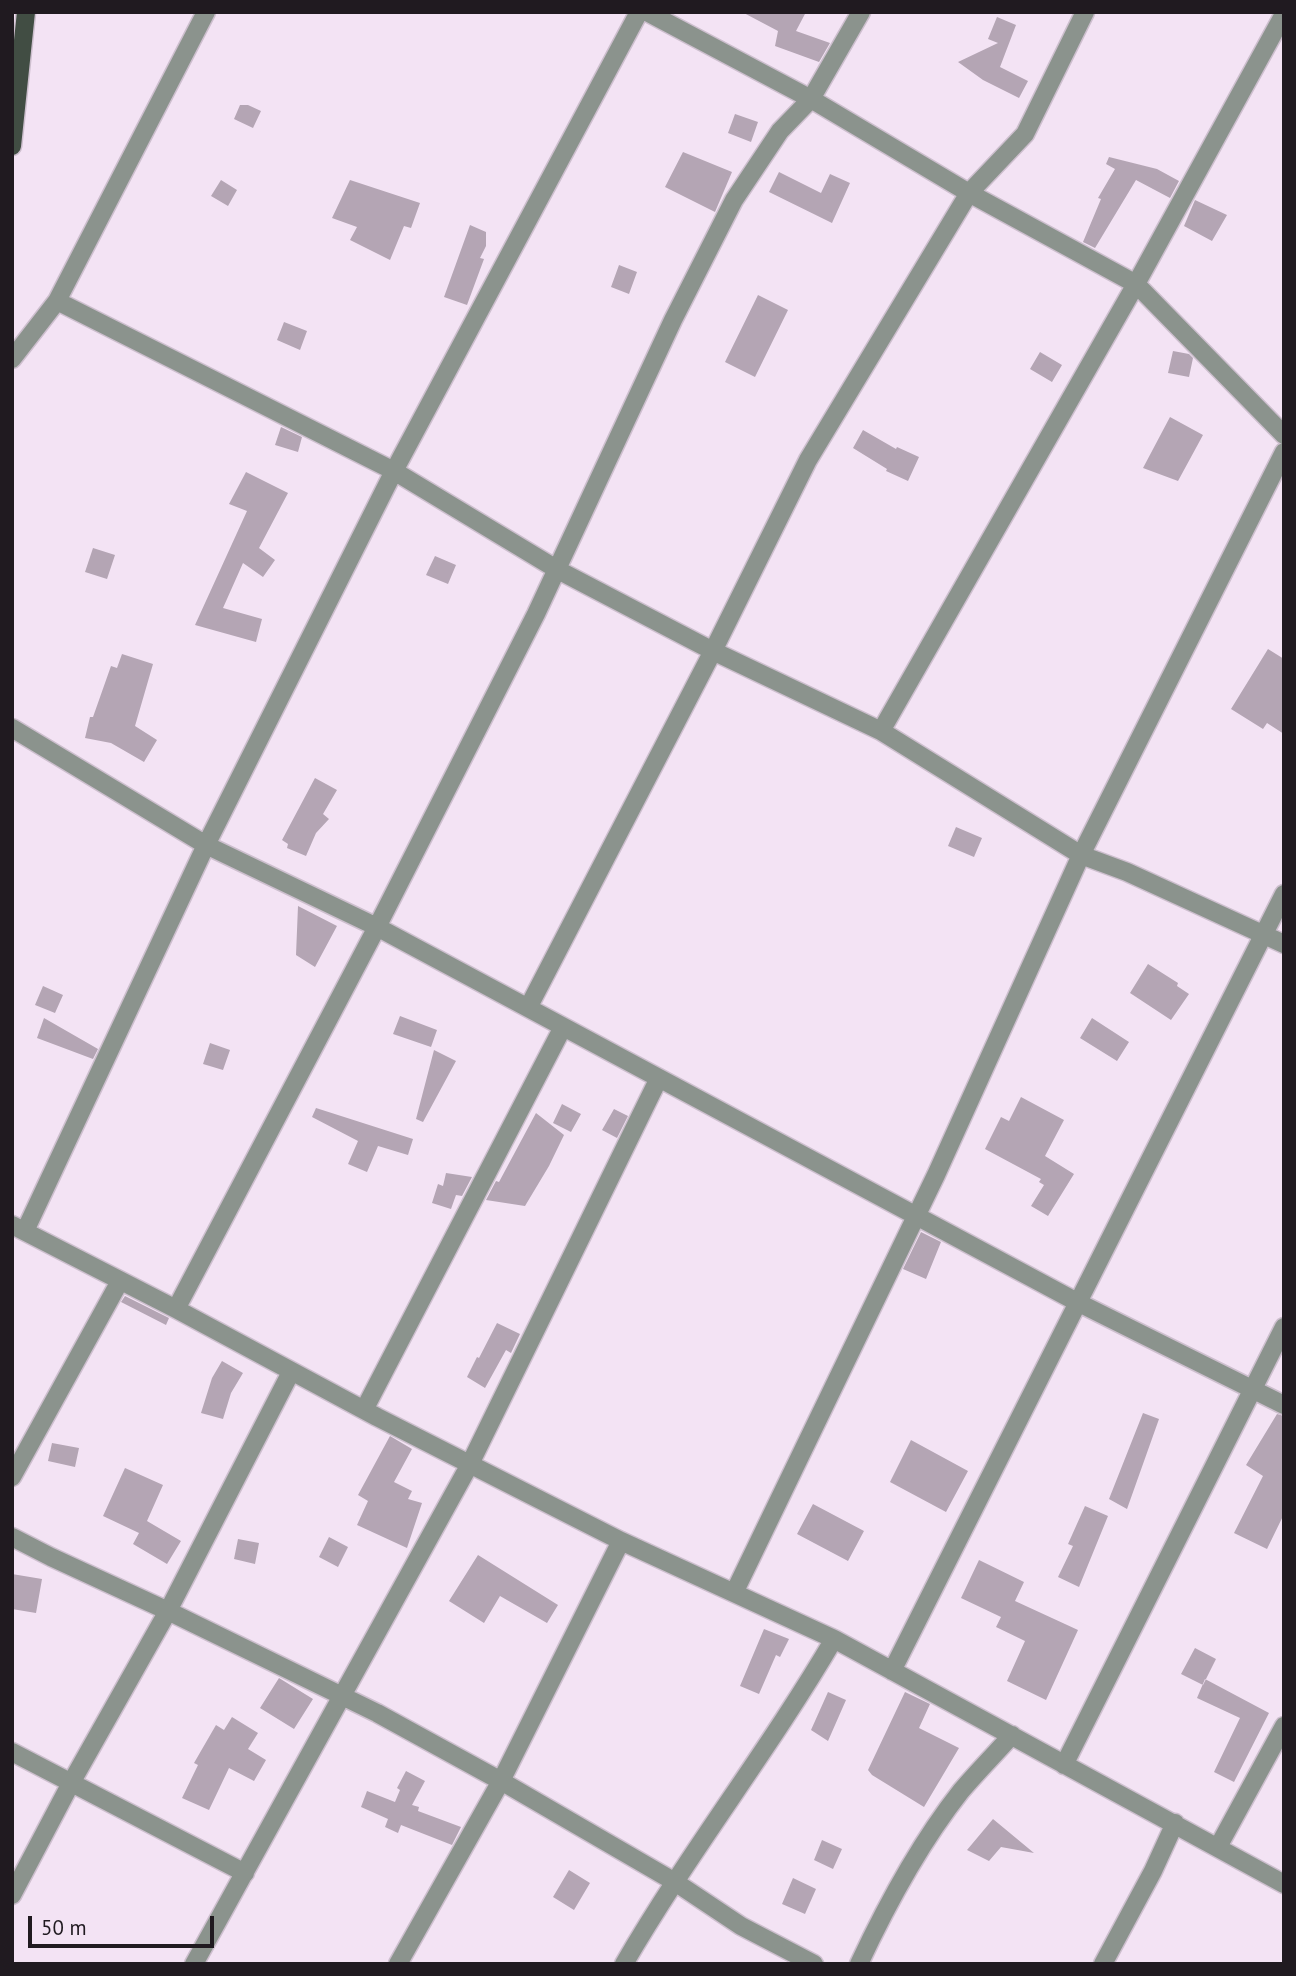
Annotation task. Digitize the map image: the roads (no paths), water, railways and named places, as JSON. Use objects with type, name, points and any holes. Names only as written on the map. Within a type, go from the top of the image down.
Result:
[{"type":"main road","points":[[12,146],[26,12]]},
{"type":"street","points":[[12,359],[57,301],[206,12]]},
{"type":"street","points":[[639,12],[394,471],[206,845],[19,1228],[364,1410],[621,1541],[834,1639],[1284,1884]]},
{"type":"street","points":[[647,12],[811,100],[969,193],[1136,284],[1284,435]]},
{"type":"street","points":[[177,1309],[377,928],[558,570],[673,320],[734,200],[780,131],[811,100],[861,12]]},
{"type":"street","points":[[528,1008],[713,651],[808,460],[969,193],[1025,134],[1085,12]]},
{"type":"street","points":[[881,731],[1136,284],[1284,14]]},
{"type":"street","points":[[57,301],[394,471],[558,570],[713,651],[881,731],[1081,855],[1126,872],[1284,944]]},
{"type":"street","points":[[734,1593],[916,1216],[1081,855],[1284,452]]},
{"type":"street","points":[[12,729],[206,845],[377,928],[1077,1302],[1284,1405]]},
{"type":"street","points":[[892,1671],[1284,894]]},
{"type":"street","points":[[364,1410],[563,1027]]},
{"type":"street","points":[[194,1964],[470,1464],[659,1079]]},
{"type":"street","points":[[12,1478],[120,1281]]},
{"type":"street","points":[[1064,1765],[1284,1327]]},
{"type":"street","points":[[12,1895],[71,1783],[168,1611],[291,1372]]},
{"type":"street","points":[[12,1537],[343,1696],[502,1781],[675,1882],[741,1926],[814,1964]]},
{"type":"street","points":[[398,1964],[502,1781],[621,1541]]},
{"type":"street","points":[[624,1964],[675,1882],[763,1753],[834,1639]]},
{"type":"street","points":[[1218,1847],[1284,1726]]},
{"type":"street","points":[[859,1964],[898,1888],[944,1815],[962,1790],[1012,1735]]},
{"type":"street","points":[[12,1752],[245,1873]]},
{"type":"street","points":[[1103,1964],[1153,1871],[1175,1823]]}]
